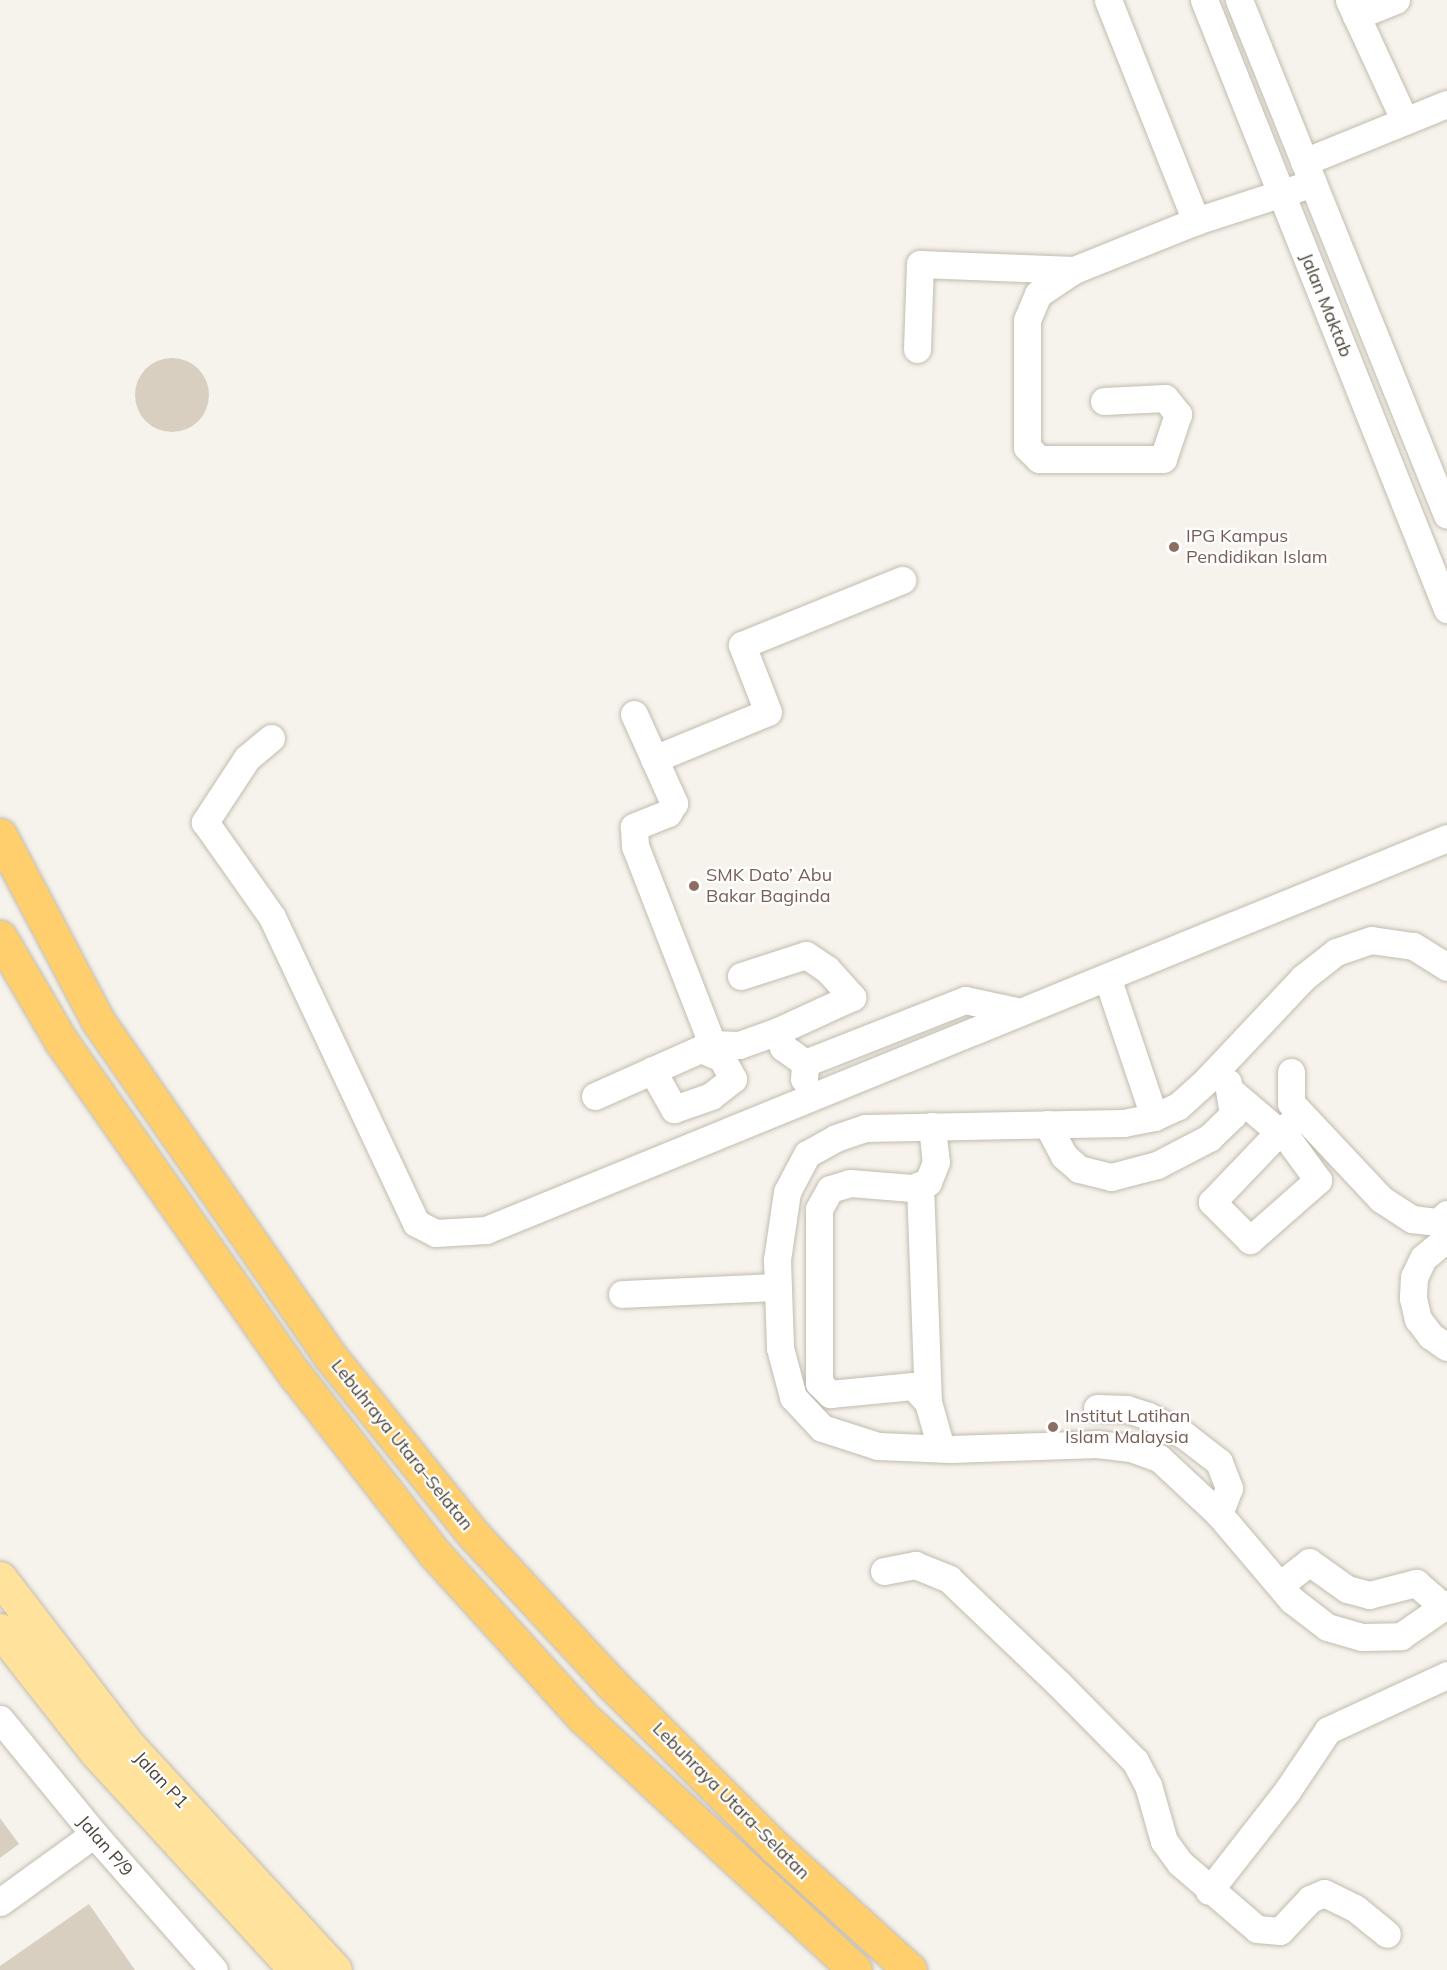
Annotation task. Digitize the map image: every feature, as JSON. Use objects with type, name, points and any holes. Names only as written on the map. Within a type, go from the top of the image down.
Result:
[{"type":"highway","name":"Lebuhraya Utara–Selatan","points":[[0,835],[98,1022],[330,1356],[473,1534],[614,1686],[776,1848],[910,1970]]},
{"type":"highway","name":"Lebuhraya Utara–Selatan","points":[[0,937],[62,1041],[296,1376],[435,1554],[583,1717],[855,1970]]},
{"type":"main road","name":"Jalan P1","points":[[0,1578],[129,1746],[335,1970]]},
{"type":"main road","name":"Jalan P1","points":[[0,1630],[96,1752],[296,1970]]},
{"type":"street","points":[[1108,0],[1196,221]]},
{"type":"street","name":"Jalan Maktab","points":[[1204,0],[1447,609]]},
{"type":"street","name":"Jalan Maktab","points":[[1239,0],[1447,515]]},
{"type":"street","points":[[1396,0],[1353,8],[1405,121]]},
{"type":"street","points":[[1104,401],[1166,398],[1178,414],[1163,459],[1039,459],[1027,447],[1027,320],[1038,294],[1074,270],[1196,221],[1282,193],[1309,172],[1405,121],[1447,104]]},
{"type":"street","points":[[917,349],[920,264],[1074,270]]},
{"type":"street","points":[[654,759],[768,712],[742,645],[902,580]]},
{"type":"street","points":[[634,714],[674,803],[668,813],[634,828],[635,846],[707,1046],[722,1058],[733,1079],[711,1096],[674,1109],[652,1070]]},
{"type":"street","points":[[271,738],[247,758],[205,822],[272,917],[416,1223],[436,1233],[486,1230],[1447,838]]},
{"type":"street","points":[[1280,1585],[1309,1562],[1347,1589],[1369,1595],[1416,1583],[1445,1605],[1401,1636],[1362,1637],[1327,1627],[1280,1585],[1219,1514],[1160,1458],[1131,1448],[1098,1443],[941,1448],[878,1446],[822,1428],[808,1418],[793,1397],[780,1348],[777,1260],[787,1192],[807,1154],[836,1138],[865,1128],[1124,1123],[1154,1118],[1178,1106],[1222,1064],[1304,978],[1336,952],[1371,940],[1413,946],[1447,967]]},
{"type":"street","points":[[595,1096],[707,1046],[739,1045],[778,1031],[852,997],[827,969],[806,955],[741,976]]},
{"type":"street","points":[[1107,977],[1154,1118]]},
{"type":"street","points":[[805,1063],[965,1000],[1021,1012]]},
{"type":"street","points":[[778,1031],[783,1047],[805,1063]]},
{"type":"street","points":[[804,1100],[805,1063]]},
{"type":"street","points":[[1047,1124],[1064,1156],[1079,1168],[1111,1178],[1156,1165],[1209,1138],[1233,1115],[1232,1092],[1222,1064]]},
{"type":"street","points":[[1291,1072],[1291,1104],[1381,1199],[1412,1219],[1438,1222],[1447,1214]]},
{"type":"street","points":[[1232,1092],[1279,1132],[1302,1116]]},
{"type":"street","points":[[928,1402],[913,1386],[830,1394],[819,1383],[819,1209],[830,1190],[850,1183],[912,1188],[928,1182],[936,1162],[932,1126]]},
{"type":"street","points":[[920,1185],[928,1402],[941,1448]]},
{"type":"street","points":[[1447,1238],[1423,1257],[1414,1277],[1413,1298],[1418,1319],[1431,1336],[1447,1347]]},
{"type":"street","points":[[622,1294],[778,1287]]},
{"type":"street","points":[[1097,1408],[1127,1409],[1148,1416],[1184,1435],[1219,1462],[1229,1488],[1219,1514]]},
{"type":"street","points":[[884,1571],[915,1565],[949,1579],[1136,1761],[1148,1785],[1164,1841],[1209,1891],[1264,1933],[1286,1928],[1310,1899],[1324,1893],[1355,1908],[1387,1934]]},
{"type":"street","points":[[1209,1891],[1287,1791],[1328,1730],[1447,1675]]},
{"type":"street","name":"Jalan P/9","points":[[0,1719],[94,1834],[214,1970]]},
{"type":"street","points":[[0,1902],[94,1834]]},
{"type":"building","points":[[172,358],[193,364],[203,374],[209,395],[203,416],[193,426],[172,432],[151,426],[141,416],[135,395],[141,374],[151,364]]},
{"type":"building","points":[[0,1818],[19,1844],[0,1858]]},
{"type":"building","points":[[89,1904],[135,1970],[0,1970],[0,1966]]},
{"type":"place","name":"IPG Kampus Pendidikan Islam","points":[[1174,547]]},
{"type":"place","name":"SMK Dato’ Abu Bakar Baginda","points":[[694,886]]},
{"type":"place","name":"Institut Latihan Islam Malaysia","points":[[1053,1427]]}]
